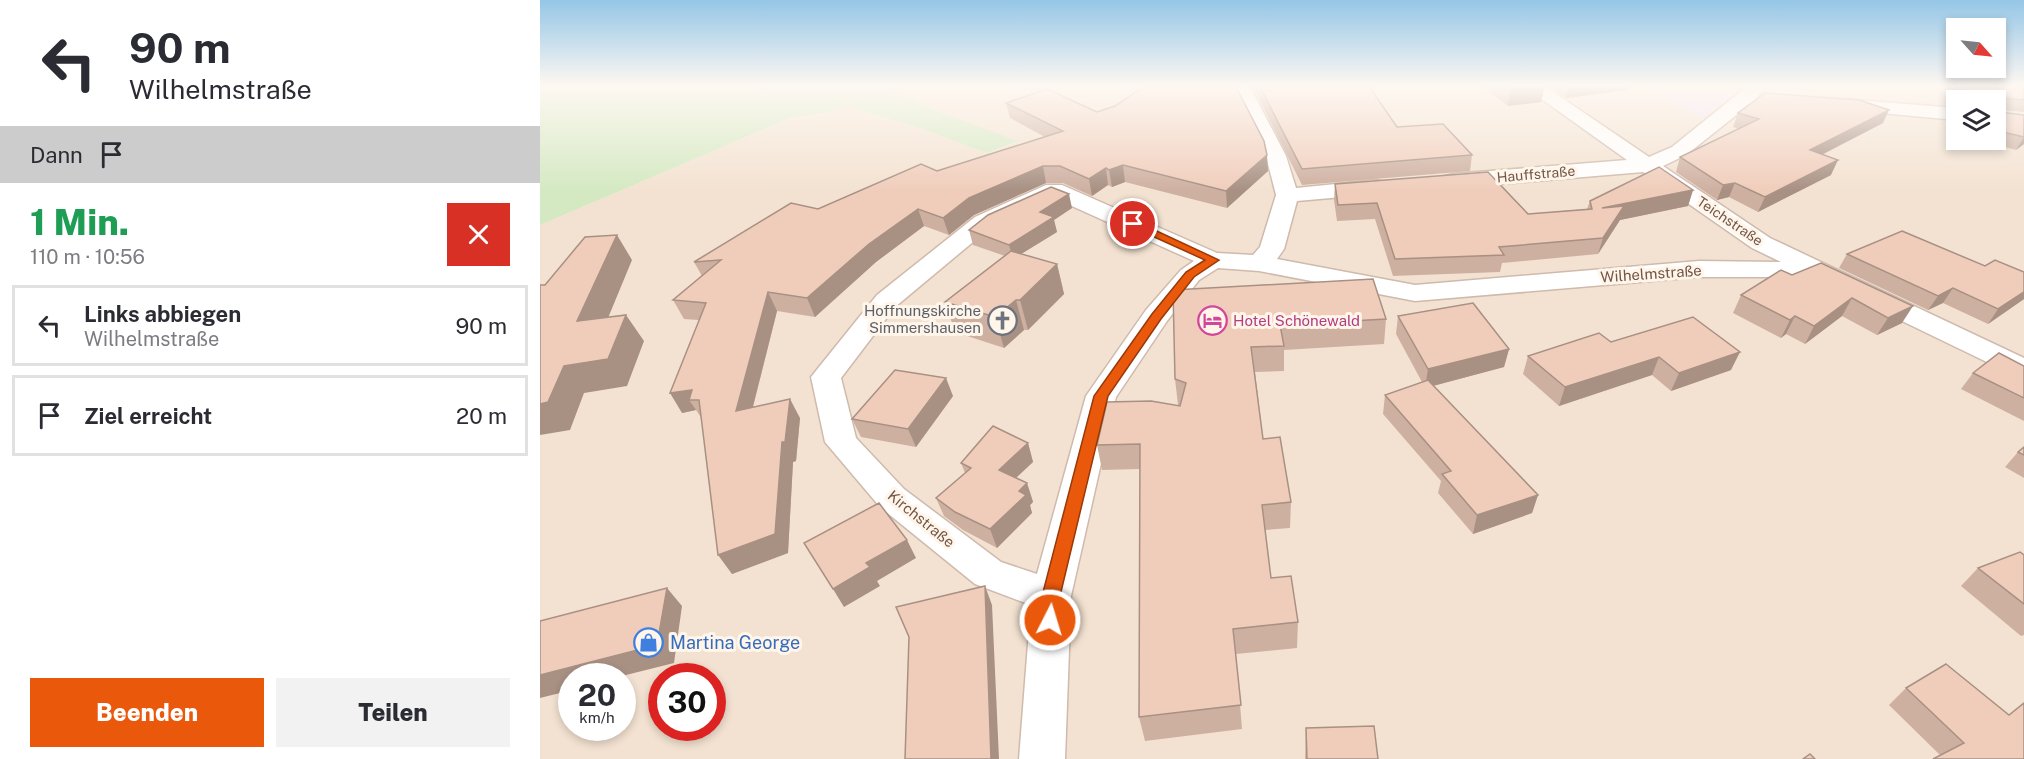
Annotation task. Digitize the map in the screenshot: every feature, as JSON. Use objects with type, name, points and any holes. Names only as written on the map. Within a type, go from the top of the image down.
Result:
[{"type":"street","points":[[1258,120],[1276,156],[1287,195],[1272,249],[1259,263]]},
{"type":"street","name":"Teichstraße","points":[[1583,120],[1761,243],[1813,270]]},
{"type":"street","name":"Hauffstraße","points":[[1436,182],[1648,165],[1679,151],[1722,120]]},
{"type":"street","points":[[1287,195],[1402,185]]},
{"type":"street","name":"Kirchstraße","points":[[1051,596],[988,573],[892,498],[841,442],[826,377],[886,302],[925,269],[983,222],[1054,190],[1213,260]]},
{"type":"street","points":[[1042,759],[1051,596],[1101,396],[1156,316],[1190,275],[1213,260]]},
{"type":"street","name":"Wilhelmstraße","points":[[1213,260],[1259,263],[1415,293],[1699,269],[1813,270],[2024,370]]},
{"type":"shaded area","points":[[784,120],[894,120],[987,153],[1017,142],[961,120],[1946,120],[1946,150],[2006,150],[2006,120],[2024,120],[2024,759],[540,759],[540,225]]},
{"type":"green space","points":[[540,120],[784,120],[540,225]]},
{"type":"green space","points":[[894,120],[962,120],[1018,141],[987,153]]},
{"type":"building","points":[[1041,120],[1253,120],[1264,141],[1267,155],[1226,191],[1123,165],[1109,170],[1106,168],[1089,179],[1060,166],[1043,166],[969,198],[943,218],[918,209],[869,244],[807,298],[768,292],[736,411],[790,399],[785,442],[782,442],[775,534],[718,555],[699,400],[689,400],[692,390],[670,393],[706,303],[673,300],[721,260],[694,262],[791,203],[818,209],[921,164],[937,171],[1063,131]]},
{"type":"building","points":[[1277,120],[1392,120],[1397,127],[1443,124],[1472,155],[1302,169]]},
{"type":"building","points":[[1756,120],[1868,120],[1810,150],[1838,160],[1765,197],[1735,183],[1723,185],[1680,157]]},
{"type":"building","points":[[2006,120],[2024,120],[2024,137],[2006,133]]},
{"type":"building","points":[[1659,167],[1693,190],[1602,208],[1624,206],[1603,238],[1499,247],[1504,255],[1395,259],[1377,203],[1338,205],[1335,184],[1488,172],[1528,214],[1592,209],[1590,201]]},
{"type":"building","points":[[1051,187],[1069,194],[1040,212],[1054,217],[1009,245],[969,230],[988,215]]},
{"type":"building","points":[[1902,231],[1985,266],[1995,260],[2024,272],[2024,292],[1998,309],[1953,288],[1938,296],[1847,254]]},
{"type":"building","points":[[617,235],[577,321],[626,315],[608,359],[564,366],[548,402],[540,404],[540,285],[545,285],[585,237]]},
{"type":"building","points":[[1011,251],[1057,264],[1020,300],[1016,300],[995,317],[945,302]]},
{"type":"building","points":[[1821,263],[1913,306],[1888,318],[1852,298],[1814,326],[1795,316],[1790,320],[1741,295],[1781,270],[1792,275]]},
{"type":"building","points":[[1373,279],[1386,319],[1280,325],[1284,346],[1251,347],[1263,439],[1280,437],[1291,502],[1262,505],[1271,578],[1291,576],[1298,622],[1233,629],[1241,705],[1139,717],[1140,444],[1097,445],[1107,402],[1151,401],[1180,406],[1186,383],[1175,379],[1173,290]]},
{"type":"building","points":[[1473,303],[1509,349],[1428,369],[1398,316]]},
{"type":"building","points":[[1693,317],[1740,352],[1679,373],[1659,357],[1565,387],[1528,356],[1599,333],[1611,342]]},
{"type":"building","points":[[1999,353],[2024,366],[2024,398],[1973,373]]},
{"type":"building","points":[[895,370],[946,378],[908,429],[852,419]]},
{"type":"building","points":[[1428,380],[1538,495],[1477,515],[1442,474],[1451,471],[1385,395]]},
{"type":"building","points":[[993,426],[1028,443],[999,470],[1027,483],[1019,491],[1026,495],[990,529],[955,512],[936,498],[971,468],[961,463]]},
{"type":"building","points":[[2024,447],[2024,455],[2018,452]]},
{"type":"building","points":[[879,503],[907,540],[866,563],[870,567],[833,589],[804,543]]},
{"type":"building","points":[[2020,552],[2024,555],[2024,604],[1978,568]]},
{"type":"building","points":[[985,586],[991,759],[905,759],[909,637],[896,607]]},
{"type":"building","points":[[667,588],[657,645],[587,663],[558,663],[558,670],[540,675],[540,621]]},
{"type":"building","points":[[1946,664],[2009,715],[2024,703],[2024,759],[1933,759],[1964,743],[1906,688]]},
{"type":"building","points":[[1374,726],[1378,759],[1307,759],[1306,728]]},
{"type":"building","points":[[1810,754],[1815,759],[1803,759]]},
{"type":"place","name":"Hoffnungskirche Simmershausen","points":[[1002,320]]},
{"type":"place","name":"Hotel Schönewald","points":[[1212,321]]},
{"type":"place","name":"Martina George","points":[[649,643]]},
{"type":"route","points":[[1050,620],[1051,596],[1101,396],[1156,316],[1190,275],[1213,260],[1193,249],[1133,224]]}]
